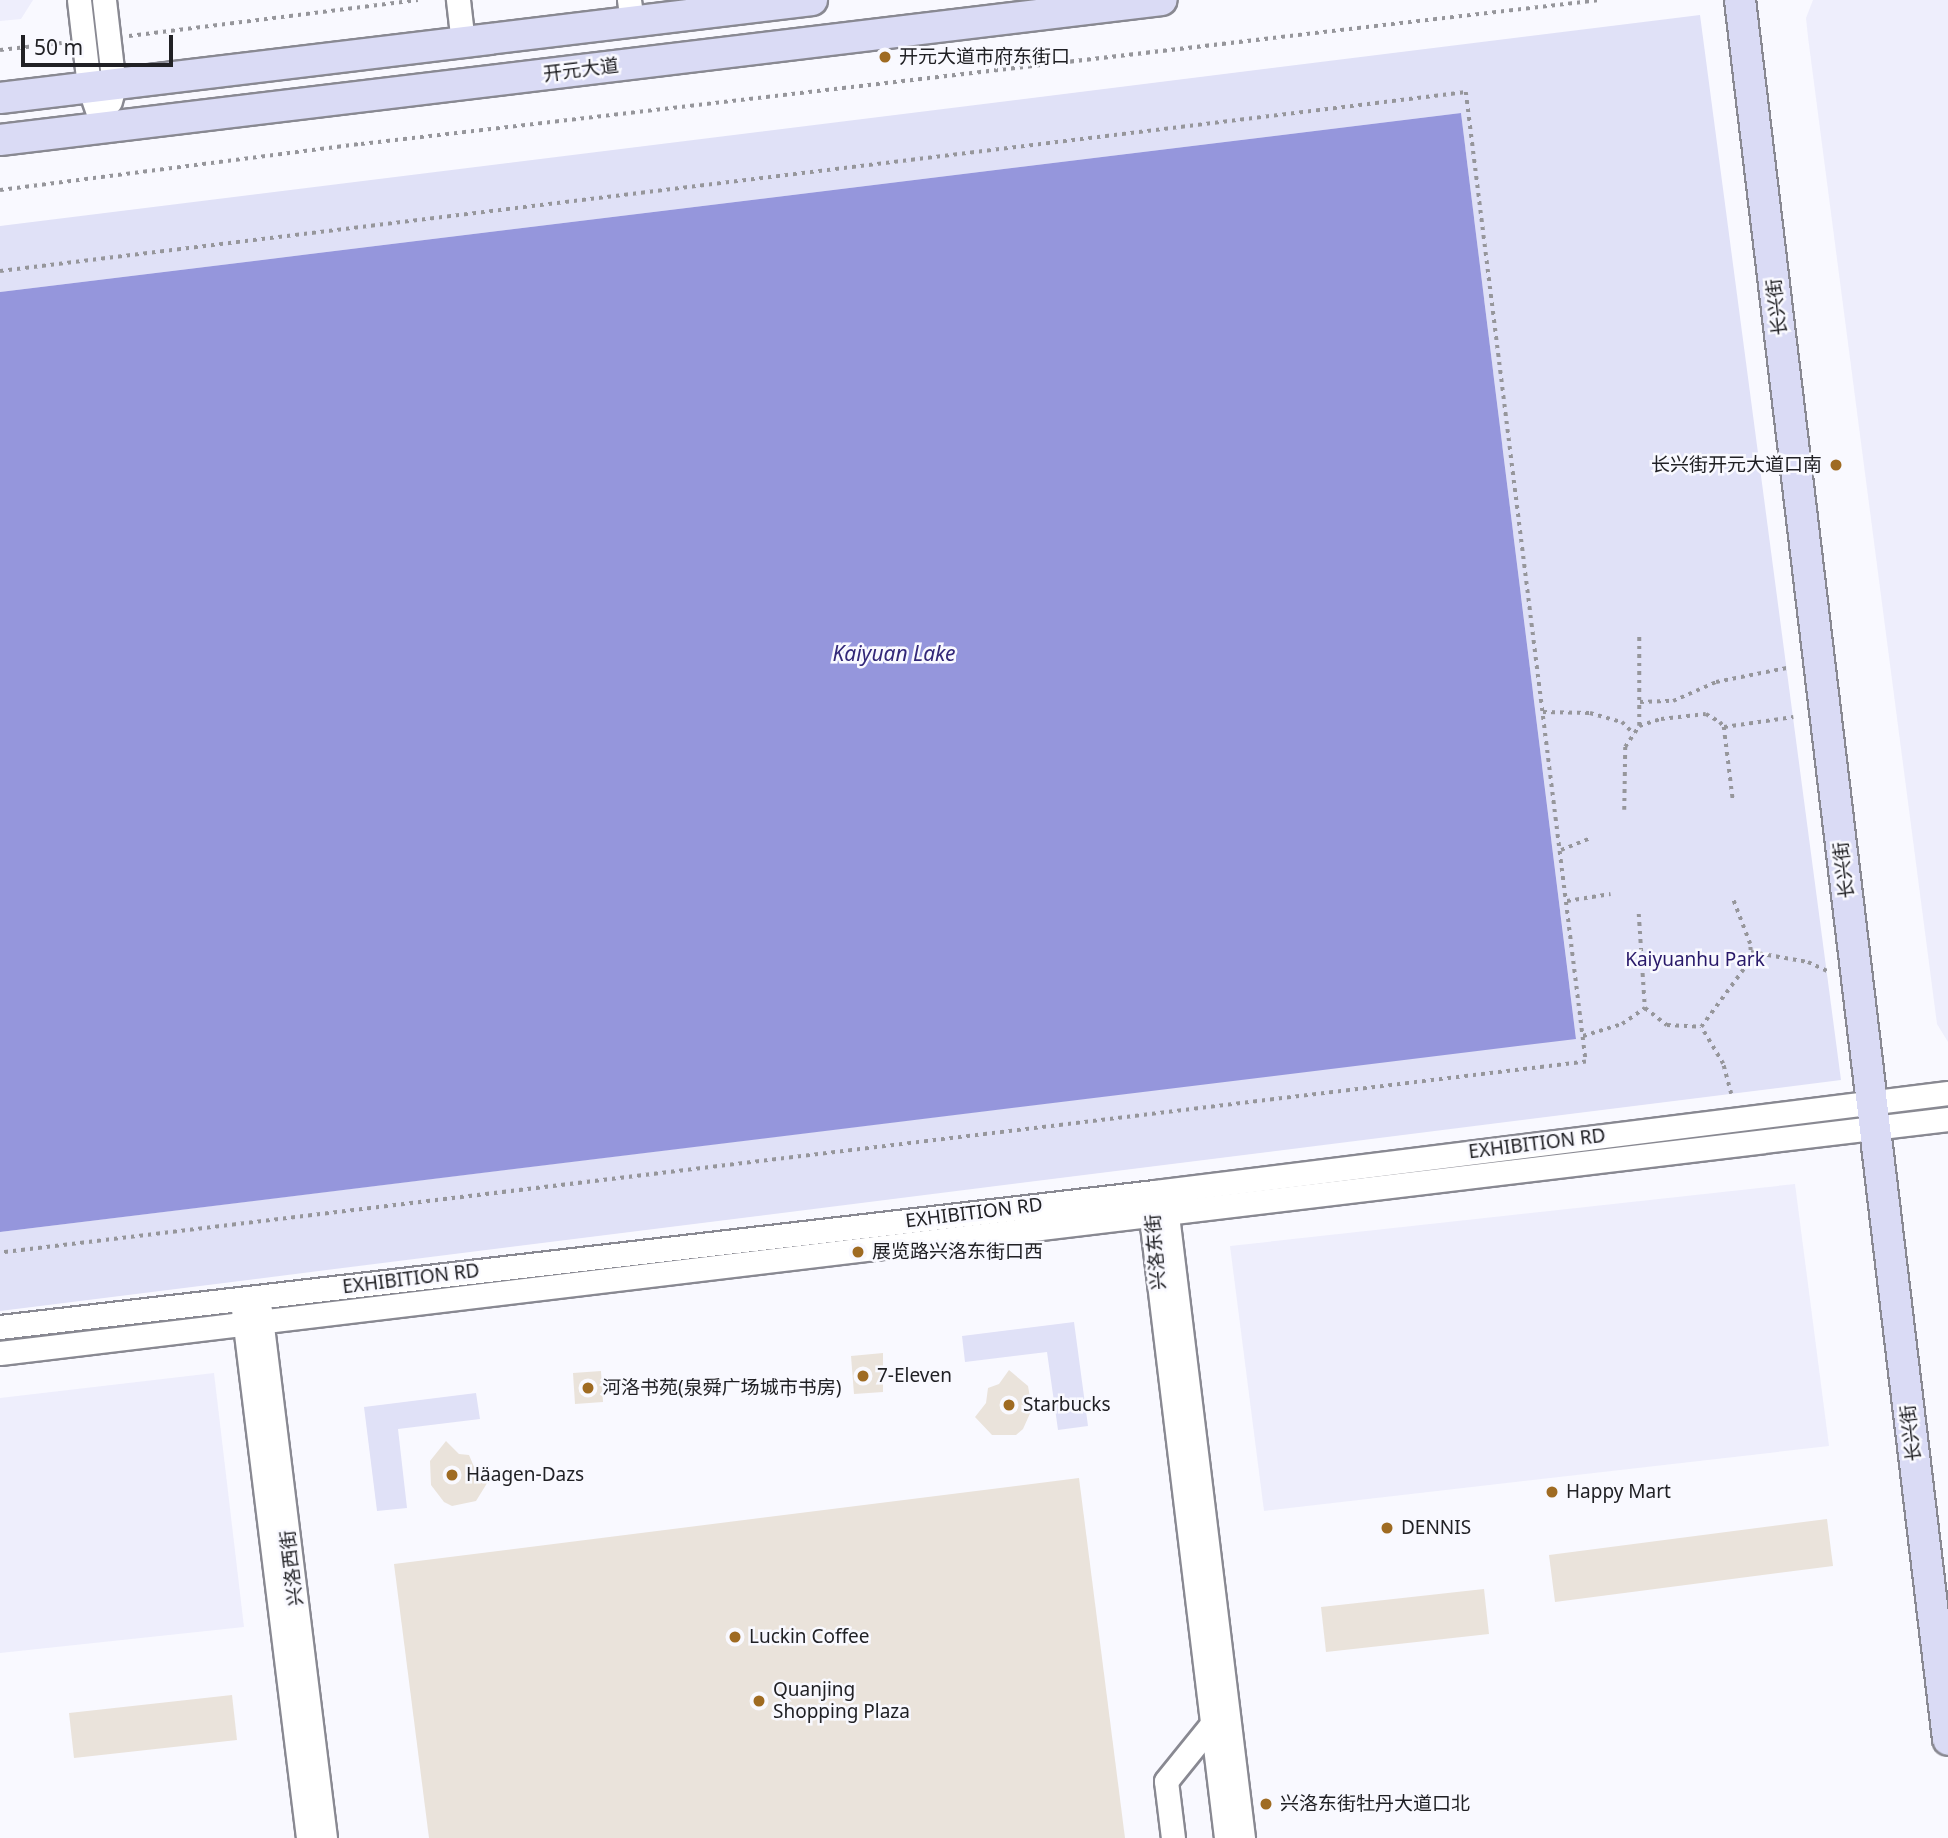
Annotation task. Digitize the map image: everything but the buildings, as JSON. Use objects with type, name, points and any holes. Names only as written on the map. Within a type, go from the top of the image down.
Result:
[{"type":"main road","points":[[0,98],[463,43],[630,11],[812,0]]},
{"type":"main road","name":"开元大道","points":[[0,140],[1012,6],[1162,0]]},
{"type":"main road","name":"长兴街","points":[[1741,0],[1883,1114],[1948,1582]]},
{"type":"main road","name":"长兴街","points":[[1759,0],[1883,1114],[1948,1740]]},
{"type":"street","points":[[79,0],[84,40],[101,87]]},
{"type":"street","points":[[103,127],[101,87],[108,39],[104,0]]},
{"type":"street","points":[[458,0],[463,43]]},
{"type":"street","name":"EXHIBITION RD","points":[[0,1353],[1159,1216],[1883,1114],[1948,1093]]},
{"type":"street","name":"EXHIBITION RD","points":[[0,1327],[1154,1192],[1883,1114],[1948,1119]]},
{"type":"street","name":"兴洛东街","points":[[1154,1192],[1243,1838]]},
{"type":"street","name":"兴洛东街","points":[[1159,1216],[1226,1838]]},
{"type":"street","name":"兴洛西街","points":[[250,1298],[308,1838]]},
{"type":"street","name":"兴洛西街","points":[[253,1324],[325,1838]]},
{"type":"street","points":[[1174,1838],[1166,1781],[1212,1724]]},
{"type":"path","points":[[108,39],[418,0]]},
{"type":"path","points":[[0,190],[374,143],[1600,0]]},
{"type":"path","points":[[0,50],[84,40]]},
{"type":"path","points":[[0,271],[1466,92],[1586,1062],[0,1253]]},
{"type":"path","points":[[1623,810],[1625,747],[1639,726],[1639,637]]},
{"type":"path","points":[[1640,702],[1673,701],[1716,682],[1787,668]]},
{"type":"path","points":[[1543,712],[1590,713],[1622,722],[1634,734]]},
{"type":"path","points":[[1639,726],[1661,719],[1706,714],[1724,727],[1793,717]]},
{"type":"path","points":[[1724,727],[1732,800]]},
{"type":"path","points":[[1560,850],[1591,838]]},
{"type":"path","points":[[1566,901],[1610,894]]},
{"type":"path","points":[[1701,1027],[1745,971],[1751,952],[1742,918],[1732,897]]},
{"type":"path","points":[[1639,914],[1645,1009]]},
{"type":"path","points":[[1751,952],[1808,962],[1827,971]]},
{"type":"path","points":[[1583,1036],[1622,1024],[1645,1009]]},
{"type":"path","points":[[1645,1009],[1668,1025],[1701,1027]]},
{"type":"path","points":[[1701,1027],[1723,1064],[1731,1094]]},
{"type":"shaded area","points":[[0,0],[33,0],[21,19],[0,21]]},
{"type":"shaded area","points":[[1813,0],[1948,0],[1948,1042],[1937,1024],[1808,37],[1806,18]]},
{"type":"shaded area","points":[[1795,1184],[1829,1446],[1264,1511],[1230,1246]]},
{"type":"shaded area","points":[[214,1373],[244,1627],[0,1653],[0,1398]]},
{"type":"green space","name":"Kaiyuanhu Park","points":[[1700,15],[1841,1080],[0,1311],[0,1232],[1576,1038],[1461,113],[0,292],[0,226]]},
{"type":"green space","points":[[1074,1322],[1088,1426],[1058,1430],[1047,1352],[965,1362],[962,1336]]},
{"type":"green space","points":[[476,1393],[480,1419],[398,1429],[407,1508],[377,1511],[364,1407]]},
{"type":"water","name":"Kaiyuan Lake","points":[[1461,113],[1576,1039],[0,1232],[0,292]]},
{"type":"place","name":"开元大道市府东街口","points":[[885,57]]},
{"type":"place","name":"长兴街开元大道口南","points":[[1836,465]]},
{"type":"place","name":"展览路兴洛东街口西","points":[[858,1252]]},
{"type":"place","name":"7-Eleven","points":[[863,1376]]},
{"type":"place","name":"河洛书苑(泉舜广场城市书房)","points":[[588,1388]]},
{"type":"place","name":"Starbucks","points":[[1009,1405]]},
{"type":"place","name":"Häagen-Dazs","points":[[452,1475]]},
{"type":"place","name":"Happy Mart","points":[[1552,1492]]},
{"type":"place","name":"DENNIS","points":[[1387,1528]]},
{"type":"place","name":"Luckin Coffee","points":[[735,1637]]},
{"type":"place","name":"Quanjing Shopping Plaza","points":[[759,1701]]},
{"type":"place","name":"兴洛东街牡丹大道口北","points":[[1266,1804]]}]
